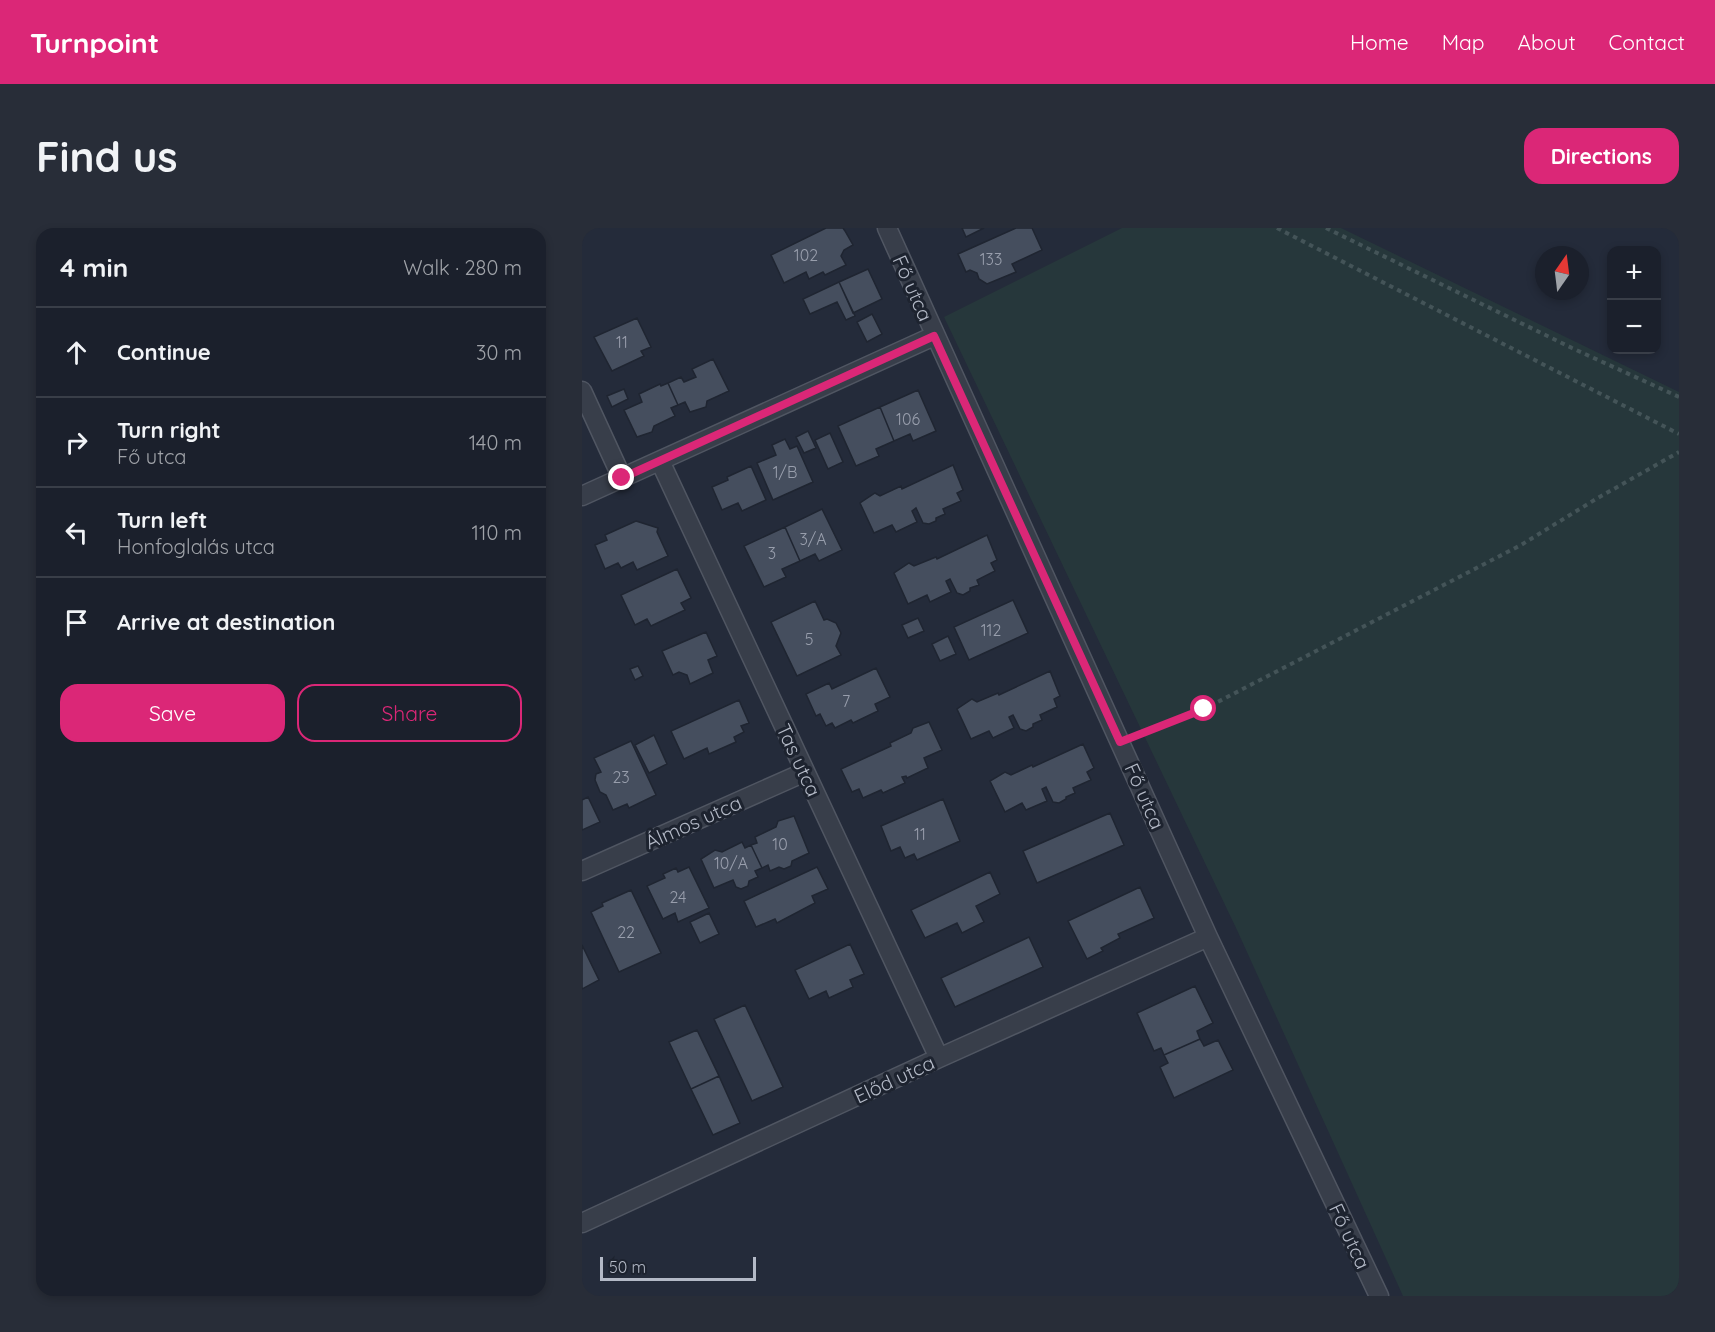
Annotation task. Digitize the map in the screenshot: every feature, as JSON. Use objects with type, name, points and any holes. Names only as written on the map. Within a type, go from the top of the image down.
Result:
[{"type":"street","name":"Fő utca","points":[[887,228],[1208,937],[1379,1296]]},
{"type":"street","points":[[582,496],[934,336]]},
{"type":"street","points":[[582,391],[622,478]]},
{"type":"street","name":"Tas utca","points":[[660,461],[939,1058]]},
{"type":"street","name":"Álmos utca","points":[[582,871],[805,772]]},
{"type":"street","name":"Előd utca","points":[[582,1223],[1208,937]]},
{"type":"path","points":[[1277,228],[1679,434]]},
{"type":"path","points":[[1326,228],[1572,348],[1679,397]]},
{"type":"path","points":[[1120,742],[1204,709],[1521,545],[1679,452]]},
{"type":"shaded area","points":[[1122,228],[1341,228],[1679,392],[1679,1296],[1403,1296],[1237,930],[944,317]]},
{"type":"building","points":[[826,228],[843,228],[853,245],[844,250],[841,256],[846,265],[825,275],[823,272],[809,279],[806,272],[784,283],[771,255]]},
{"type":"building","points":[[962,228],[984,228],[966,237]]},
{"type":"building","points":[[1016,228],[1032,228],[1042,250],[1012,264],[1016,272],[987,284],[979,279],[977,273],[970,270],[966,272],[958,254]]},
{"type":"building","points":[[868,269],[882,299],[853,313],[839,282]]},
{"type":"building","points":[[839,282],[855,316],[846,320],[837,302],[810,314],[803,299]]},
{"type":"building","points":[[872,314],[882,334],[867,342],[857,322]]},
{"type":"building","points":[[637,318],[651,347],[641,351],[644,356],[612,371],[594,337]]},
{"type":"building","points":[[713,359],[729,391],[707,401],[706,407],[690,412],[685,402],[678,405],[668,383],[681,377],[684,382],[696,377],[692,369]]},
{"type":"building","points":[[668,383],[678,405],[671,408],[675,416],[654,426],[652,432],[637,437],[624,410],[642,402],[639,394],[660,384],[661,386]]},
{"type":"building","points":[[624,389],[628,399],[612,407],[607,396]]},
{"type":"building","points":[[918,390],[936,431],[913,441],[910,434],[894,441],[880,407]]},
{"type":"building","points":[[880,407],[894,441],[876,449],[879,456],[856,466],[838,426]]},
{"type":"building","points":[[808,431],[816,448],[804,453],[796,437]]},
{"type":"building","points":[[830,433],[843,462],[828,469],[815,440]]},
{"type":"building","points":[[785,439],[790,449],[797,446],[813,482],[773,500],[757,463],[776,455],[772,445]]},
{"type":"building","points":[[953,465],[963,490],[957,493],[961,501],[943,509],[945,514],[929,524],[923,523],[916,508],[912,511],[917,522],[896,532],[892,525],[874,533],[860,503],[875,493],[880,496],[901,486],[902,489]]},
{"type":"building","points":[[751,466],[766,500],[742,511],[738,503],[722,510],[712,487]]},
{"type":"building","points":[[822,509],[842,550],[819,561],[815,554],[800,561],[785,527]]},
{"type":"building","points":[[636,521],[658,528],[657,532],[668,556],[637,570],[633,562],[621,568],[618,563],[605,569],[595,545],[607,540],[605,535]]},
{"type":"building","points":[[785,527],[800,561],[782,569],[786,577],[764,587],[744,546]]},
{"type":"building","points":[[987,535],[997,560],[991,563],[995,571],[977,580],[979,585],[970,588],[970,591],[963,595],[957,593],[950,579],[946,581],[951,592],[930,602],[927,595],[908,604],[894,573],[909,563],[914,566],[936,557],[937,559]]},
{"type":"building","points":[[677,569],[691,598],[681,603],[685,610],[651,626],[647,619],[635,625],[621,595]]},
{"type":"building","points":[[1013,600],[1028,633],[969,660],[954,627]]},
{"type":"building","points":[[815,601],[824,620],[836,623],[841,633],[836,646],[841,655],[797,676],[771,622]]},
{"type":"building","points":[[918,618],[924,631],[908,638],[902,625]]},
{"type":"building","points":[[706,632],[717,656],[708,660],[713,673],[690,684],[687,675],[679,672],[673,675],[662,651]]},
{"type":"building","points":[[948,636],[956,654],[940,661],[932,644]]},
{"type":"building","points":[[638,666],[643,676],[635,680],[630,669]]},
{"type":"building","points":[[876,668],[890,697],[875,704],[878,711],[853,723],[851,720],[835,728],[832,723],[826,726],[820,714],[816,716],[806,694],[829,683],[832,689]]},
{"type":"building","points":[[1050,671],[1060,696],[1054,699],[1057,707],[1040,715],[1042,720],[1033,724],[1033,727],[1026,731],[1020,729],[1013,715],[1009,717],[1014,728],[993,738],[989,731],[971,739],[957,709],[972,699],[977,702],[998,693],[999,695]]},
{"type":"building","points":[[739,700],[749,723],[741,726],[744,732],[734,737],[736,742],[709,754],[707,748],[684,759],[671,731]]},
{"type":"building","points":[[929,722],[942,750],[924,758],[928,768],[907,778],[902,777],[905,783],[883,793],[881,790],[863,798],[859,789],[852,792],[841,769],[891,746],[890,743],[911,733],[913,728]]},
{"type":"building","points":[[654,735],[667,764],[649,773],[635,745]]},
{"type":"building","points":[[631,741],[656,795],[629,808],[627,804],[613,810],[606,795],[600,792],[595,780],[596,774],[601,772],[594,758]]},
{"type":"building","points":[[1083,744],[1094,768],[1087,772],[1091,780],[1073,788],[1075,793],[1059,803],[1053,802],[1046,787],[1042,789],[1047,801],[1026,810],[1022,803],[1005,812],[990,781],[1005,772],[1011,775],[1032,765],[1033,767]]},
{"type":"building","points":[[588,797],[600,822],[582,830],[582,800]]},
{"type":"building","points":[[943,799],[960,841],[917,860],[914,854],[905,858],[900,847],[891,851],[881,826]]},
{"type":"building","points":[[1110,813],[1124,845],[1037,883],[1023,851]]},
{"type":"building","points":[[794,816],[809,853],[792,861],[791,866],[784,869],[779,867],[770,871],[768,865],[762,868],[751,845],[757,843],[755,837],[776,827],[778,821]]},
{"type":"building","points":[[742,842],[745,848],[751,845],[762,868],[755,871],[758,877],[749,881],[748,886],[741,889],[736,887],[733,880],[714,888],[701,859],[715,850],[722,852]]},
{"type":"building","points":[[689,867],[709,908],[678,922],[675,913],[663,919],[647,886],[665,878],[663,874],[676,868],[678,872]]},
{"type":"building","points":[[817,867],[828,889],[812,896],[815,903],[777,923],[775,919],[756,927],[744,901]]},
{"type":"building","points":[[990,872],[1000,894],[976,906],[984,922],[962,933],[957,923],[925,938],[911,910]]},
{"type":"building","points":[[1140,887],[1154,918],[1118,934],[1120,938],[1101,948],[1103,951],[1087,959],[1068,921]]},
{"type":"building","points":[[631,890],[661,953],[619,972],[591,912],[603,906],[602,903]]},
{"type":"building","points":[[709,913],[719,934],[700,943],[690,922]]},
{"type":"building","points":[[1029,937],[1043,967],[955,1007],[941,978]]},
{"type":"building","points":[[850,944],[864,974],[850,980],[853,987],[829,998],[826,991],[809,999],[795,970]]},
{"type":"building","points":[[582,945],[599,980],[582,989]]},
{"type":"building","points":[[1195,986],[1213,1023],[1197,1031],[1200,1039],[1164,1055],[1161,1048],[1154,1051],[1137,1013]]},
{"type":"building","points":[[745,1005],[783,1087],[752,1101],[714,1019]]},
{"type":"building","points":[[697,1030],[719,1076],[691,1089],[669,1042]]},
{"type":"building","points":[[1200,1039],[1204,1046],[1218,1040],[1233,1070],[1174,1098],[1160,1067],[1168,1063],[1164,1055]]},
{"type":"building","points":[[719,1076],[740,1123],[713,1135],[691,1089]]},
{"type":"route","points":[[622,478],[934,336],[1120,742],[1204,709]]}]
